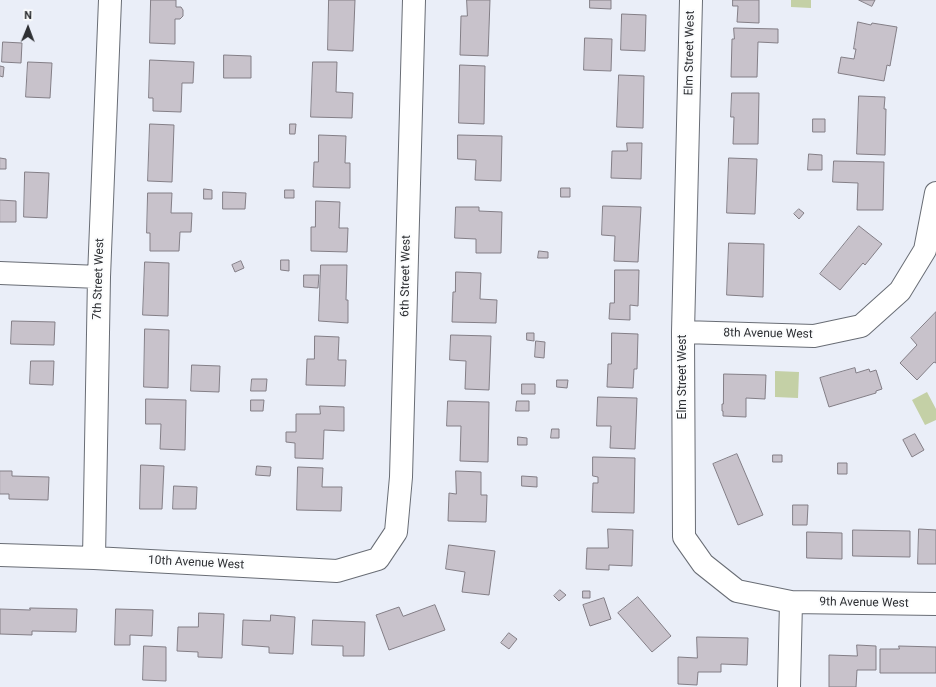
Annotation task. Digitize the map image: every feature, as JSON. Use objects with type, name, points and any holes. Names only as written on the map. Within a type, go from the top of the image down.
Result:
[{"type":"street","name":"7th Street West","points":[[94,558],[99,277],[110,0]]},
{"type":"street","name":"6th Street West","points":[[385,548],[396,532],[401,477],[414,0]]},
{"type":"street","name":"Elm Street West","points":[[691,0],[683,332],[684,537],[703,564],[736,591],[791,602]]},
{"type":"street","name":"8th Avenue West","points":[[683,332],[814,336],[861,326],[900,291],[926,250],[936,193]]},
{"type":"street","points":[[0,273],[99,277]]},
{"type":"street","name":"10th Avenue West","points":[[0,555],[94,558],[337,571],[378,559],[385,548]]},
{"type":"street","points":[[789,687],[791,602]]},
{"type":"street","name":"9th Avenue West","points":[[791,602],[936,604]]},
{"type":"green space","points":[[791,0],[811,0],[811,8],[791,7]]},
{"type":"green space","points":[[775,371],[799,372],[798,398],[775,397]]},
{"type":"green space","points":[[927,392],[936,409],[936,420],[925,425],[912,400]]},
{"type":"building","points":[[151,0],[176,0],[176,7],[181,7],[183,10],[183,16],[180,19],[175,19],[175,44],[150,43]]},
{"type":"building","points":[[329,0],[355,0],[353,51],[328,50]]},
{"type":"building","points":[[467,0],[490,0],[488,56],[460,55],[461,16],[467,16]]},
{"type":"building","points":[[590,0],[611,0],[611,9],[590,8]]},
{"type":"building","points":[[733,0],[759,0],[759,23],[737,22],[738,6],[733,6]]},
{"type":"building","points":[[859,0],[875,0],[872,6]]},
{"type":"building","points":[[622,14],[646,15],[645,51],[621,50]]},
{"type":"building","points":[[858,22],[871,25],[872,23],[897,27],[890,66],[887,65],[884,81],[838,73],[841,57],[854,59]]},
{"type":"building","points":[[734,28],[778,29],[778,43],[758,42],[757,77],[731,77],[732,39],[734,39]]},
{"type":"building","points":[[585,38],[612,39],[611,71],[584,70]]},
{"type":"building","points":[[3,42],[22,43],[21,63],[2,62]]},
{"type":"building","points":[[224,55],[251,56],[251,78],[224,78]]},
{"type":"building","points":[[150,60],[194,62],[193,83],[182,83],[181,112],[153,111],[153,98],[149,98]]},
{"type":"building","points":[[28,62],[52,63],[50,98],[26,97]]},
{"type":"building","points":[[313,62],[337,62],[336,92],[353,93],[352,118],[311,117]]},
{"type":"building","points":[[460,65],[485,66],[484,124],[459,123]]},
{"type":"building","points":[[0,66],[4,67],[3,77],[0,76]]},
{"type":"building","points":[[619,75],[644,76],[643,128],[617,127]]},
{"type":"building","points":[[732,93],[759,93],[758,144],[733,144],[734,117],[731,117]]},
{"type":"building","points":[[859,96],[885,97],[885,155],[857,154]]},
{"type":"building","points":[[813,119],[825,119],[825,132],[813,132]]},
{"type":"building","points":[[150,124],[174,125],[172,182],[148,181]]},
{"type":"building","points":[[290,124],[296,124],[295,134],[290,134]]},
{"type":"building","points":[[319,135],[346,136],[345,163],[350,163],[350,188],[313,187],[314,162],[318,162]]},
{"type":"building","points":[[458,135],[502,136],[501,181],[475,180],[476,160],[458,159]]},
{"type":"building","points":[[627,143],[642,143],[641,179],[611,178],[612,151],[627,151]]},
{"type":"building","points":[[809,154],[822,155],[822,170],[808,170]]},
{"type":"building","points":[[0,158],[6,159],[6,169],[0,169]]},
{"type":"building","points":[[729,158],[757,159],[755,214],[727,213]]},
{"type":"building","points":[[834,161],[884,162],[883,210],[857,210],[858,183],[833,182]]},
{"type":"building","points":[[25,172],[49,173],[47,218],[24,217]]},
{"type":"building","points":[[561,188],[570,188],[570,197],[561,197]]},
{"type":"building","points":[[204,189],[212,190],[212,199],[204,199]]},
{"type":"building","points":[[285,190],[294,190],[294,198],[285,198]]},
{"type":"building","points":[[223,192],[246,193],[245,209],[223,209]]},
{"type":"building","points":[[148,193],[172,193],[171,213],[192,213],[191,232],[180,232],[179,251],[150,251],[150,233],[147,233]]},
{"type":"building","points":[[0,200],[16,201],[16,222],[0,222]]},
{"type":"building","points":[[316,201],[340,202],[339,228],[348,228],[347,252],[311,251],[311,227],[315,227]]},
{"type":"building","points":[[603,206],[641,207],[638,262],[614,261],[615,236],[602,235]]},
{"type":"building","points":[[456,207],[479,207],[479,211],[502,212],[501,253],[476,253],[476,239],[455,238]]},
{"type":"building","points":[[799,209],[804,213],[799,219],[794,214]]},
{"type":"building","points":[[859,226],[882,244],[865,265],[863,263],[840,290],[820,274]]},
{"type":"building","points":[[729,243],[764,244],[763,297],[727,295]]},
{"type":"building","points":[[539,251],[548,252],[548,258],[538,258]]},
{"type":"building","points":[[281,260],[289,260],[289,271],[281,270]]},
{"type":"building","points":[[241,261],[244,268],[235,272],[232,265]]},
{"type":"building","points":[[145,262],[169,263],[168,316],[143,315]]},
{"type":"building","points":[[321,265],[347,265],[346,300],[348,300],[348,323],[319,321]]},
{"type":"building","points":[[615,270],[639,270],[638,306],[630,305],[630,320],[609,319],[610,303],[614,303]]},
{"type":"building","points":[[456,272],[481,273],[480,299],[497,300],[496,323],[452,322],[453,292],[455,292]]},
{"type":"building","points":[[304,275],[319,275],[318,288],[304,287]]},
{"type":"building","points":[[936,312],[936,363],[934,362],[917,380],[900,363],[917,345],[911,338]]},
{"type":"building","points":[[12,321],[55,322],[54,345],[11,344]]},
{"type":"building","points":[[145,329],[169,330],[168,388],[144,387]]},
{"type":"building","points":[[527,333],[534,333],[534,341],[527,340]]},
{"type":"building","points":[[612,333],[638,334],[637,369],[634,369],[633,388],[607,387],[608,364],[611,364]]},
{"type":"building","points":[[451,335],[491,336],[489,390],[465,389],[466,361],[450,360]]},
{"type":"building","points":[[315,336],[339,337],[338,360],[346,360],[345,386],[306,385],[307,359],[314,359]]},
{"type":"building","points":[[536,341],[545,342],[544,358],[535,357]]},
{"type":"building","points":[[31,361],[54,361],[53,385],[30,384]]},
{"type":"building","points":[[192,365],[220,366],[219,392],[191,391]]},
{"type":"building","points":[[855,368],[856,373],[869,369],[870,372],[876,370],[882,389],[876,391],[876,393],[829,407],[820,378]]},
{"type":"building","points":[[724,374],[766,375],[765,399],[746,398],[746,417],[723,416],[722,404]]},
{"type":"building","points":[[252,379],[267,379],[266,391],[251,391]]},
{"type":"building","points":[[557,380],[568,380],[567,388],[557,387]]},
{"type":"building","points":[[522,384],[535,384],[535,394],[522,394]]},
{"type":"building","points":[[598,397],[637,398],[635,449],[610,448],[611,426],[597,426]]},
{"type":"building","points":[[146,399],[186,400],[185,450],[160,449],[161,424],[146,424]]},
{"type":"building","points":[[251,400],[264,400],[263,411],[251,411]]},
{"type":"building","points":[[448,401],[489,402],[488,462],[460,461],[461,426],[447,426]]},
{"type":"building","points":[[517,401],[529,401],[529,411],[516,411]]},
{"type":"building","points":[[320,406],[344,407],[344,431],[324,430],[323,459],[295,458],[295,443],[286,442],[286,432],[296,432],[296,414],[320,414]]},
{"type":"building","points":[[552,429],[559,429],[559,438],[551,438]]},
{"type":"building","points":[[915,434],[924,450],[912,457],[903,440]]},
{"type":"building","points":[[518,437],[527,438],[527,445],[518,445]]},
{"type":"building","points":[[737,454],[763,515],[738,525],[713,464]]},
{"type":"building","points":[[773,455],[782,455],[782,462],[773,462]]},
{"type":"building","points":[[593,457],[635,458],[634,513],[592,512],[593,483],[598,483],[598,477],[593,476]]},
{"type":"building","points":[[838,463],[847,463],[847,474],[838,474]]},
{"type":"building","points":[[141,465],[164,466],[162,509],[140,509]]},
{"type":"building","points":[[257,466],[271,467],[270,476],[256,475]]},
{"type":"building","points":[[298,467],[323,468],[322,487],[342,487],[341,511],[297,510]]},
{"type":"building","points":[[0,471],[12,471],[12,476],[49,477],[48,500],[9,499],[9,494],[0,494]]},
{"type":"building","points":[[456,471],[481,472],[481,495],[487,495],[486,522],[448,521],[449,493],[456,494]]},
{"type":"building","points":[[522,476],[537,477],[537,487],[522,486]]},
{"type":"building","points":[[174,486],[197,487],[196,509],[173,509]]},
{"type":"building","points":[[793,505],[808,505],[807,525],[793,525]]},
{"type":"building","points":[[608,529],[633,530],[632,566],[609,565],[609,570],[586,569],[587,548],[608,548]]},
{"type":"building","points":[[919,529],[936,530],[936,564],[918,564]]},
{"type":"building","points":[[853,530],[910,531],[910,557],[853,556]]},
{"type":"building","points":[[807,532],[842,533],[842,559],[807,558]]},
{"type":"building","points":[[449,545],[495,551],[489,595],[462,592],[465,572],[446,569]]},
{"type":"building","points":[[560,590],[566,595],[559,601],[554,596]]},
{"type":"building","points":[[583,591],[590,591],[590,598],[583,598]]},
{"type":"building","points":[[638,597],[671,636],[652,652],[618,613]]},
{"type":"building","points":[[604,598],[611,619],[590,626],[583,605]]},
{"type":"building","points":[[435,605],[445,630],[389,650],[376,615],[399,607],[403,616]]},
{"type":"building","points":[[30,608],[77,609],[76,632],[32,631],[32,635],[0,634],[0,609],[30,610]]},
{"type":"building","points":[[116,609],[153,610],[152,636],[130,635],[130,645],[115,645]]},
{"type":"building","points":[[199,613],[224,614],[222,658],[198,657],[198,652],[177,651],[178,627],[198,627]]},
{"type":"building","points":[[271,615],[295,617],[293,654],[269,653],[269,647],[242,645],[243,620],[270,621]]},
{"type":"building","points":[[313,620],[365,622],[364,656],[343,656],[343,646],[312,645]]},
{"type":"building","points":[[509,633],[517,639],[509,649],[501,643]]},
{"type":"building","points":[[697,637],[748,638],[747,665],[721,664],[721,672],[698,672],[697,685],[678,684],[678,657],[697,658]]},
{"type":"building","points":[[857,645],[876,646],[876,670],[857,670],[856,687],[829,687],[829,655],[857,656]]},
{"type":"building","points":[[144,646],[166,647],[166,681],[143,680]]},
{"type":"building","points":[[899,646],[936,647],[936,673],[880,673],[880,649],[899,649]]}]
